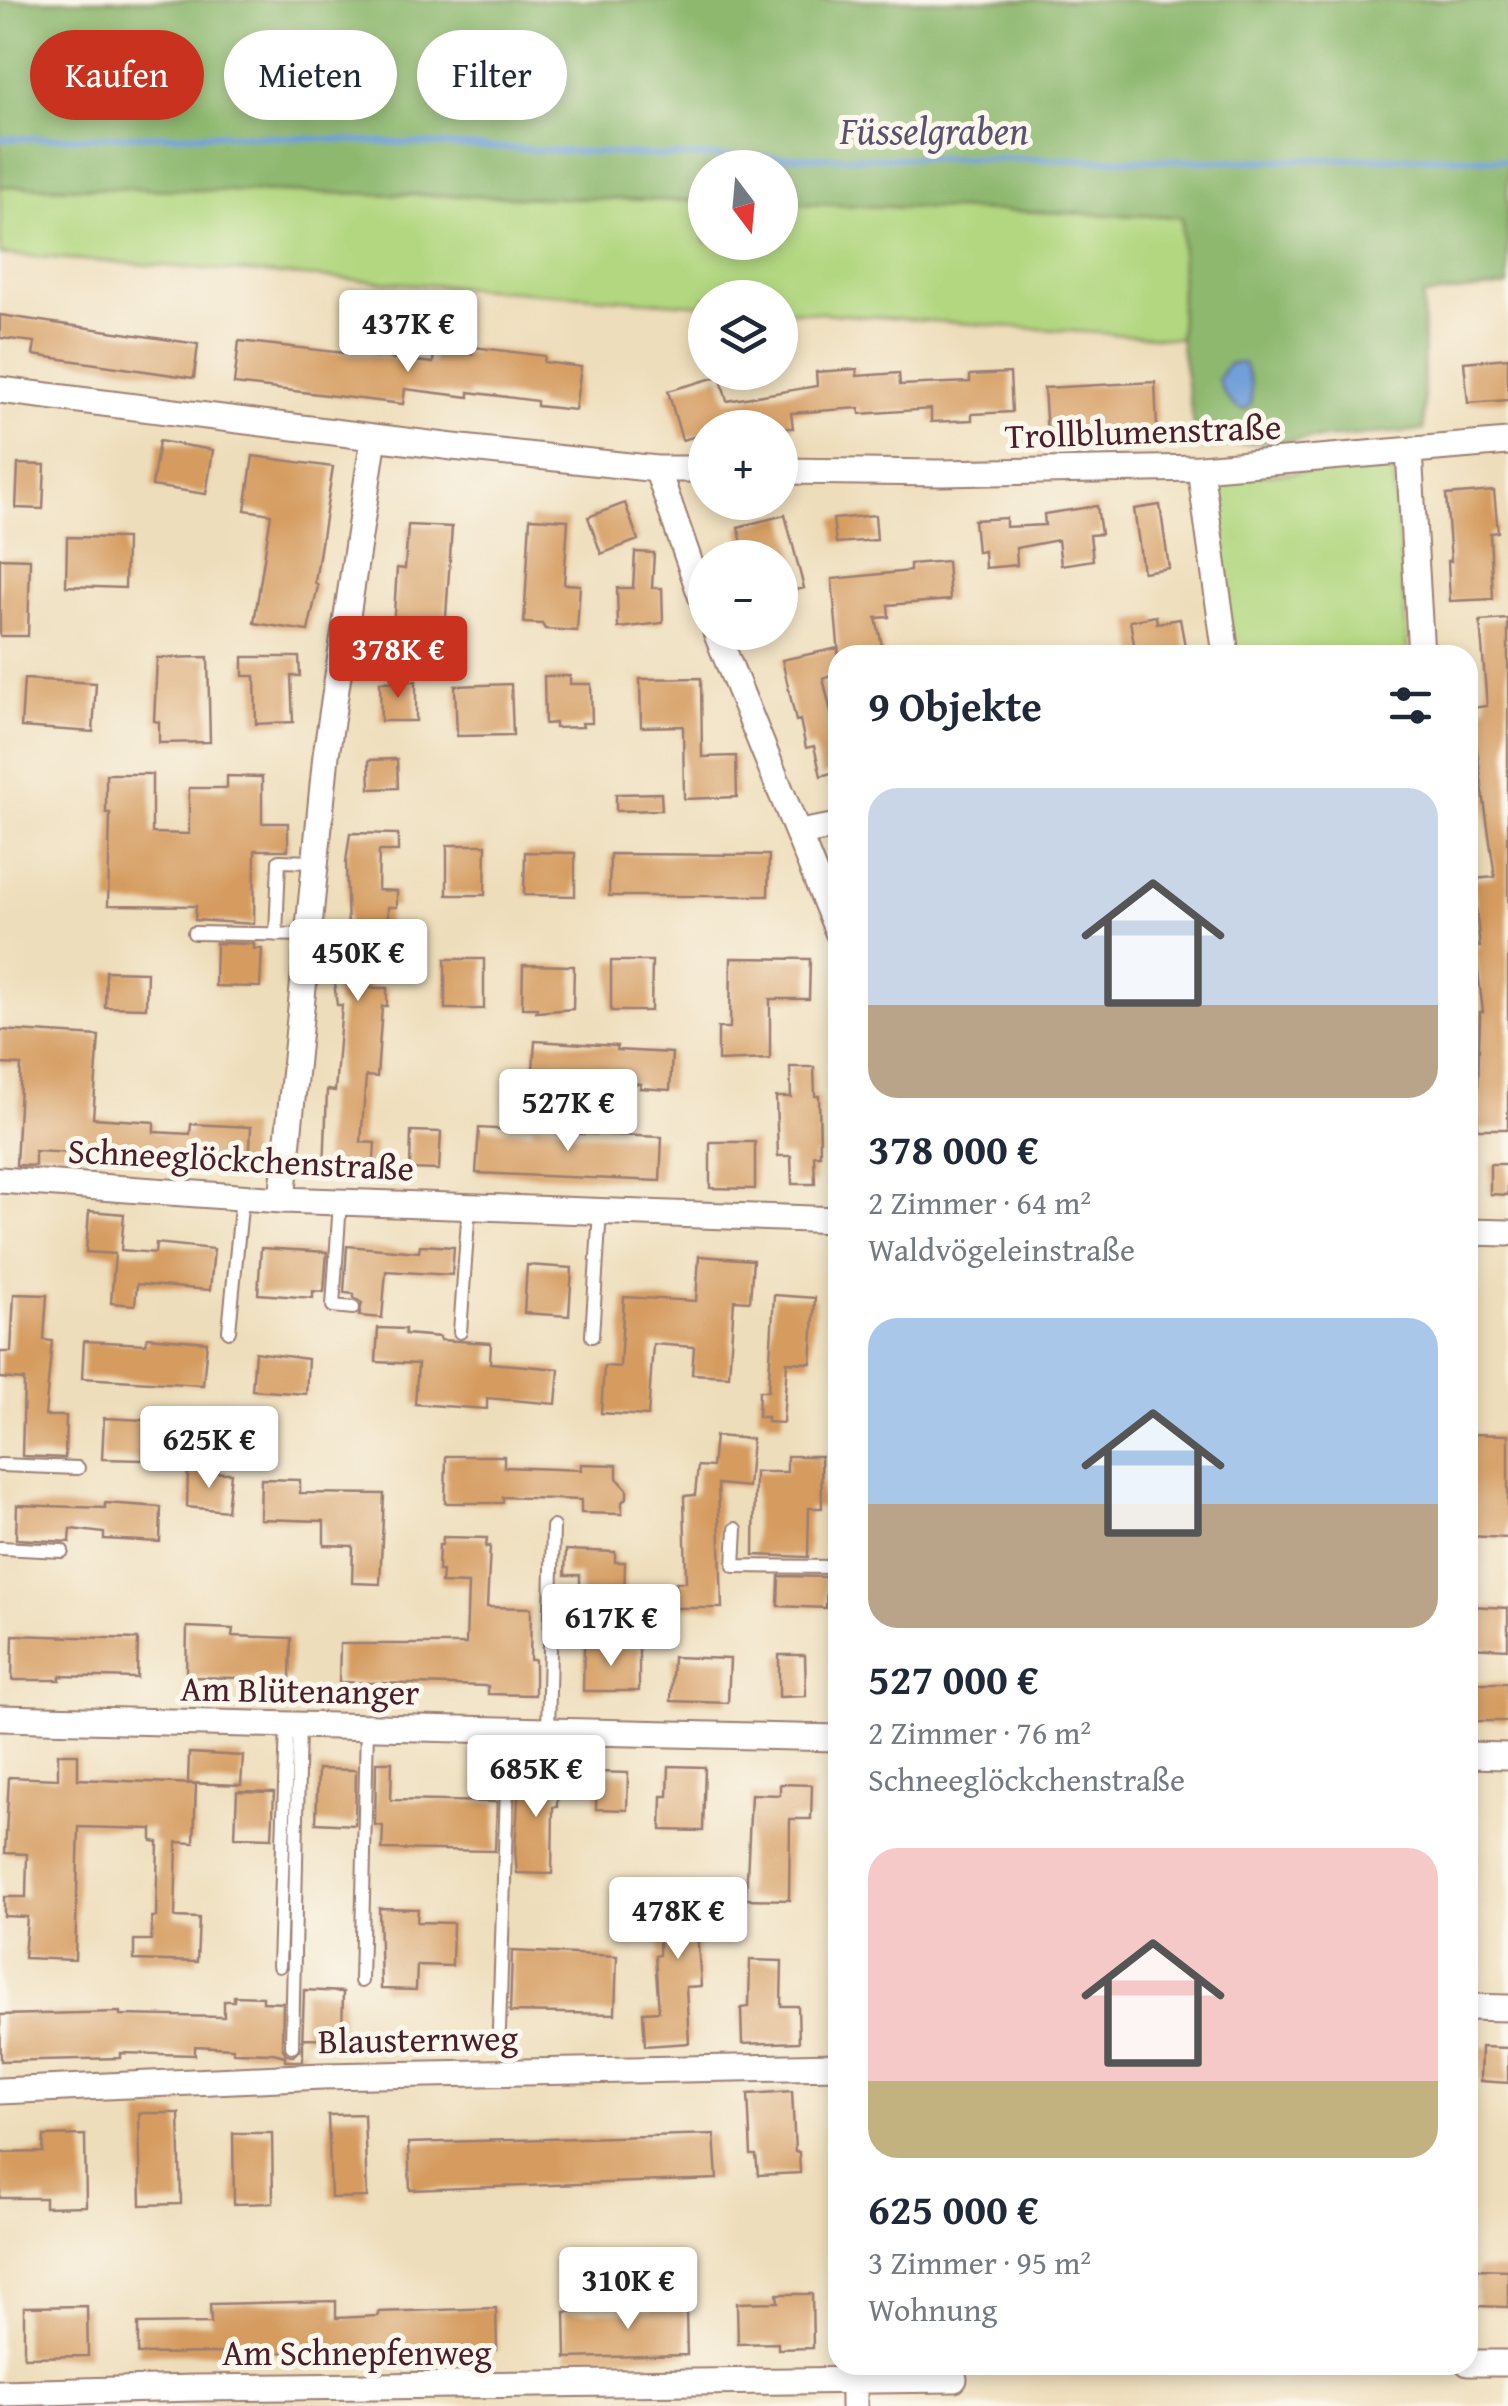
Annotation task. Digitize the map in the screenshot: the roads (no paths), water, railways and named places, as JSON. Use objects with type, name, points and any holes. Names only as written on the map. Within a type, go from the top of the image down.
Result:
[{"type":"street","points":[[0,390],[374,436],[688,469]]},
{"type":"street","points":[[282,1200],[326,755],[374,436]]},
{"type":"street","name":"Trollblumenstraße","points":[[798,470],[942,473],[1200,468],[1508,442]]},
{"type":"street","points":[[1409,451],[1419,645]]},
{"type":"street","points":[[657,468],[688,566]]},
{"type":"street","points":[[1200,468],[1225,645]]},
{"type":"street","points":[[723,650],[828,907]]},
{"type":"street","points":[[798,833],[828,828]]},
{"type":"street","name":"Schneeglöckchenstraße","points":[[0,1180],[282,1200],[828,1220]]},
{"type":"street","points":[[1478,1232],[1508,1232]]},
{"type":"street","name":"Am Blütenanger","points":[[0,1718],[828,1738]]},
{"type":"street","points":[[1478,1754],[1508,1756]]},
{"type":"street","points":[[1478,2007],[1508,2008]]},
{"type":"street","name":"Blausternweg","points":[[0,2091],[312,2076],[828,2066]]},
{"type":"street","points":[[1478,2363],[1508,2363]]},
{"type":"street","name":"Am Schnepfenweg","points":[[0,2393],[828,2373]]},
{"type":"street","points":[[854,2375],[854,2406]]},
{"type":"street","name":"Am Schnepfenweg","points":[[897,2375],[954,2379]]},
{"type":"lane","points":[[276,935],[279,860],[316,862]]},
{"type":"lane","points":[[194,934],[309,936]]},
{"type":"lane","points":[[229,1331],[242,1197]]},
{"type":"lane","points":[[340,1202],[333,1306],[353,1308]]},
{"type":"lane","points":[[460,1332],[469,1206]]},
{"type":"lane","points":[[592,1336],[600,1211]]},
{"type":"lane","points":[[0,1465],[78,1468]]},
{"type":"lane","points":[[548,1731],[553,1527]]},
{"type":"lane","points":[[736,1528],[734,1566],[828,1567]]},
{"type":"lane","points":[[0,1548],[62,1550]]},
{"type":"lane","points":[[279,1966],[294,1725]]},
{"type":"lane","points":[[292,2046],[294,1725]]},
{"type":"lane","points":[[361,1981],[367,1727]]},
{"type":"lane","points":[[499,2029],[508,1730]]},
{"type":"water","points":[[1244,363],[1251,384],[1251,404],[1244,410],[1228,399],[1218,379],[1228,364]]},
{"type":"waterway","name":"Füsselgraben","points":[[0,139],[216,134],[664,156],[1508,160]]}]
